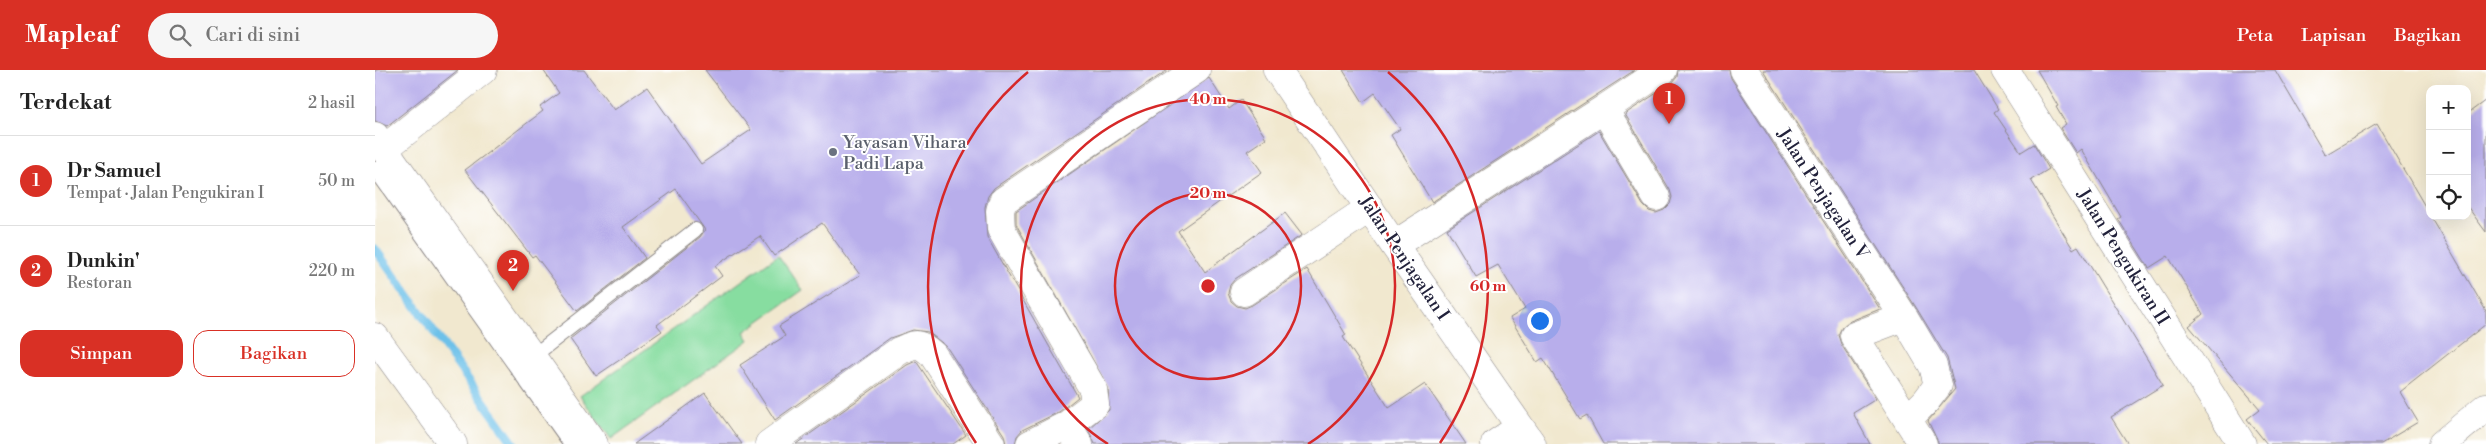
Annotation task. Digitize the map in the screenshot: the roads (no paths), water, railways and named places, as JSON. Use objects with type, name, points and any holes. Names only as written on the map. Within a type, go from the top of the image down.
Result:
[{"type":"street","points":[[483,70],[378,151],[532,357],[594,444]]},
{"type":"street","points":[[1030,444],[1073,434],[1096,400],[1093,389],[1001,229],[999,211],[1003,201],[1196,70]]},
{"type":"street","name":"Jalan Penjagalan I","points":[[1277,70],[1394,245],[1526,436]]},
{"type":"street","points":[[1394,245],[1662,70]]},
{"type":"street","name":"Jalan Penjagalan V","points":[[1744,70],[1904,316],[1933,366],[1938,385],[1926,401],[1908,419]]},
{"type":"street","name":"Jalan Pengukiran II","points":[[2005,70],[2242,444]]},
{"type":"street","points":[[1604,109],[1656,197]]},
{"type":"street","points":[[1244,292],[1369,208]]},
{"type":"street","points":[[1904,316],[1854,336],[1923,444]]},
{"type":"street","points":[[375,337],[453,444]]},
{"type":"street","points":[[769,444],[899,351],[913,345],[923,346],[933,355],[991,444]]},
{"type":"street","points":[[2442,444],[2486,407]]},
{"type":"street","points":[[1495,444],[1526,436]]},
{"type":"lane","points":[[378,151],[571,444]]},
{"type":"lane","points":[[532,357],[695,230]]},
{"type":"waterway","points":[[375,249],[514,444]]},
{"type":"place","name":"Dr Samuel","points":[[1669,124]]},
{"type":"place","name":"Yayasan Vihara Padi Lapa","points":[[833,152]]},
{"type":"place","name":"Dunkin'","points":[[513,291]]}]
